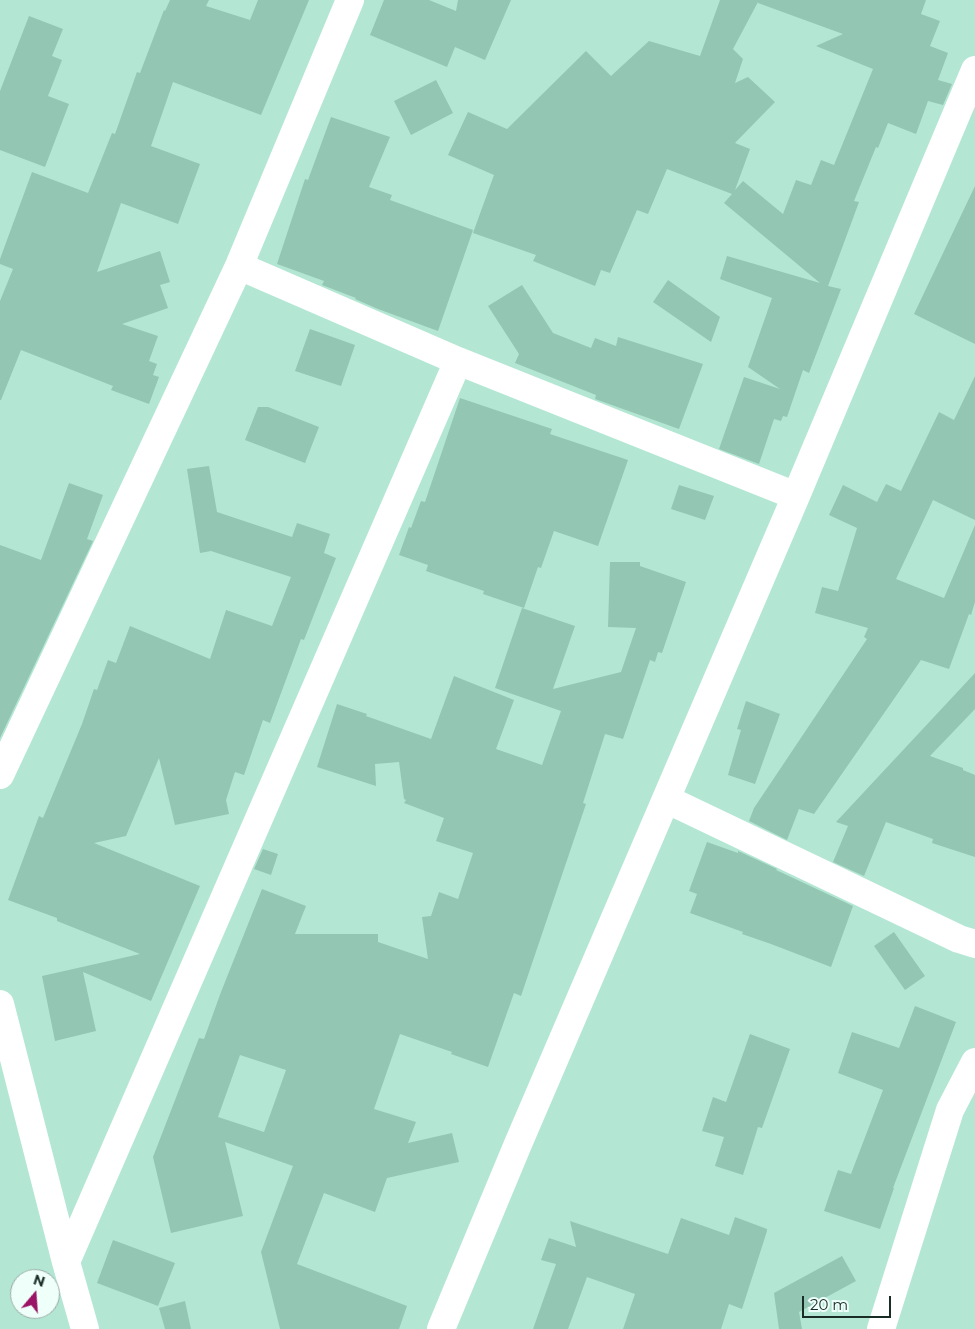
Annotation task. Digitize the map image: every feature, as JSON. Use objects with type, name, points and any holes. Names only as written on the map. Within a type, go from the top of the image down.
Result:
[{"type":"street","points":[[0,775],[239,266],[350,0]]},
{"type":"street","points":[[441,1329],[518,1144],[796,496],[975,70]]},
{"type":"street","points":[[239,266],[458,361],[796,496]]},
{"type":"street","points":[[66,1262],[458,361]]},
{"type":"street","points":[[666,798],[959,939],[975,944]]},
{"type":"street","points":[[0,1004],[85,1329]]},
{"type":"street","points":[[881,1329],[950,1110],[975,1062]]},
{"type":"building","points":[[170,0],[209,0],[206,6],[250,20],[258,0],[309,0],[261,115],[173,82],[151,146],[200,164],[178,224],[121,203],[97,272],[160,251],[170,282],[160,285],[168,308],[122,324],[158,336],[149,361],[157,364],[153,375],[159,377],[149,404],[111,390],[113,386],[21,350],[0,400],[0,301],[13,269],[0,264],[0,259],[32,172],[88,193],[112,133],[115,134],[137,72],[140,73],[164,10]]},
{"type":"building","points":[[384,0],[429,0],[456,11],[458,0],[511,0],[485,60],[455,47],[447,67],[370,35]]},
{"type":"building","points":[[720,0],[926,0],[921,14],[940,21],[930,46],[948,53],[938,80],[952,84],[943,105],[928,101],[916,134],[888,123],[878,148],[876,147],[854,201],[859,202],[828,286],[841,289],[809,373],[803,370],[787,417],[783,416],[781,421],[774,419],[759,464],[719,449],[744,377],[780,389],[748,367],[772,298],[720,279],[727,256],[820,283],[724,203],[732,194],[667,169],[648,214],[637,210],[610,273],[601,270],[595,286],[533,261],[536,255],[473,233],[494,175],[448,155],[468,112],[507,129],[586,51],[611,76],[649,41],[700,56]],"holes":[[[758,3],[843,34],[816,46],[873,69],[834,165],[821,160],[811,185],[796,180],[783,214],[743,181],[735,190],[750,149],[735,143],[775,102],[748,77],[735,83],[743,59],[733,49]]]},
{"type":"building","points":[[29,16],[63,29],[52,56],[62,60],[48,96],[69,104],[45,167],[0,150],[0,91]]},
{"type":"building","points":[[436,80],[453,113],[411,135],[394,101]]},
{"type":"building","points":[[331,117],[390,137],[369,187],[392,195],[390,200],[473,230],[438,331],[378,309],[322,285],[324,281],[277,264],[305,179],[308,180]]},
{"type":"building","points":[[975,186],[975,344],[914,314]]},
{"type":"building","points":[[668,280],[720,317],[711,342],[653,302]]},
{"type":"building","points":[[522,285],[553,333],[591,348],[595,338],[616,346],[618,337],[703,364],[679,429],[595,399],[596,395],[515,363],[519,354],[488,306]]},
{"type":"building","points":[[310,329],[355,345],[341,386],[295,371]]},
{"type":"building","points":[[975,376],[975,520],[933,500],[896,579],[944,598],[975,525],[975,602],[971,615],[969,614],[949,669],[921,660],[814,814],[799,809],[787,840],[749,821],[754,808],[867,639],[864,637],[868,628],[815,613],[822,587],[838,591],[857,528],[829,515],[843,485],[877,502],[886,484],[901,491],[939,412],[954,420]]},
{"type":"building","points":[[460,398],[552,429],[550,434],[628,460],[598,546],[554,531],[541,568],[538,567],[524,608],[483,594],[484,591],[426,571],[428,565],[399,555],[421,501],[425,502]]},
{"type":"building","points":[[258,407],[268,407],[319,427],[305,463],[245,440]]},
{"type":"building","points":[[209,466],[217,512],[292,537],[297,523],[330,534],[324,553],[336,558],[304,640],[301,639],[270,723],[263,720],[244,775],[235,772],[226,800],[229,814],[175,825],[159,758],[126,836],[94,843],[200,886],[151,1001],[83,972],[96,1031],[55,1041],[42,976],[140,954],[57,921],[57,918],[8,900],[39,816],[43,818],[82,724],[94,689],[97,690],[108,660],[116,663],[130,626],[210,659],[226,610],[272,626],[291,577],[211,551],[200,553],[187,469]]},
{"type":"building","points":[[69,483],[103,495],[87,539],[93,541],[0,738],[0,545],[41,560]]},
{"type":"building","points":[[679,485],[714,496],[705,520],[671,509]]},
{"type":"building","points":[[610,562],[640,562],[640,566],[686,582],[662,653],[658,652],[655,662],[650,660],[623,739],[605,734],[583,803],[586,804],[521,996],[514,993],[488,1067],[400,1034],[374,1109],[416,1122],[408,1143],[452,1133],[459,1162],[387,1178],[375,1212],[324,1193],[297,1264],[407,1306],[399,1329],[280,1329],[261,1252],[293,1166],[225,1142],[243,1216],[171,1233],[153,1157],[199,1038],[204,1039],[262,889],[306,906],[295,934],[378,934],[378,942],[428,959],[422,917],[431,916],[439,892],[458,899],[473,853],[436,841],[444,818],[404,803],[406,800],[404,799],[399,762],[375,764],[376,786],[317,767],[337,704],[431,739],[454,676],[514,700],[496,749],[542,765],[561,711],[495,688],[522,608],[575,626],[553,689],[621,672],[636,628],[608,627]],"holes":[[[240,1055],[286,1070],[264,1132],[218,1117]]]},
{"type":"building","points":[[975,673],[975,709],[930,756],[963,768],[963,770],[975,775],[975,857],[932,843],[933,839],[886,822],[864,876],[833,862],[848,826],[836,822]]},
{"type":"building","points":[[746,701],[780,714],[755,784],[728,775],[741,730],[737,729]]},
{"type":"building","points":[[707,842],[738,853],[738,851],[853,906],[831,967],[690,913],[697,894],[689,891]]},
{"type":"building","points":[[263,849],[278,854],[271,875],[254,869]]},
{"type":"building","points":[[894,932],[925,976],[905,990],[874,946]]},
{"type":"building","points":[[915,1006],[956,1022],[893,1188],[880,1229],[824,1211],[838,1170],[851,1174],[883,1090],[838,1073],[852,1032],[899,1048]]},
{"type":"building","points":[[750,1034],[790,1049],[762,1128],[758,1127],[743,1175],[715,1166],[724,1137],[702,1131],[713,1097],[726,1102]]},
{"type":"building","points":[[735,1217],[767,1229],[767,1231],[742,1309],[729,1304],[721,1329],[623,1329],[635,1294],[587,1277],[568,1329],[533,1329],[556,1264],[541,1260],[549,1238],[576,1247],[570,1221],[668,1254],[681,1218],[729,1235]]},
{"type":"building","points":[[113,1240],[175,1263],[158,1306],[97,1283]]},
{"type":"building","points":[[842,1256],[856,1281],[799,1312],[802,1329],[779,1329],[774,1293]]},
{"type":"building","points":[[185,1301],[191,1329],[165,1329],[159,1308]]}]
